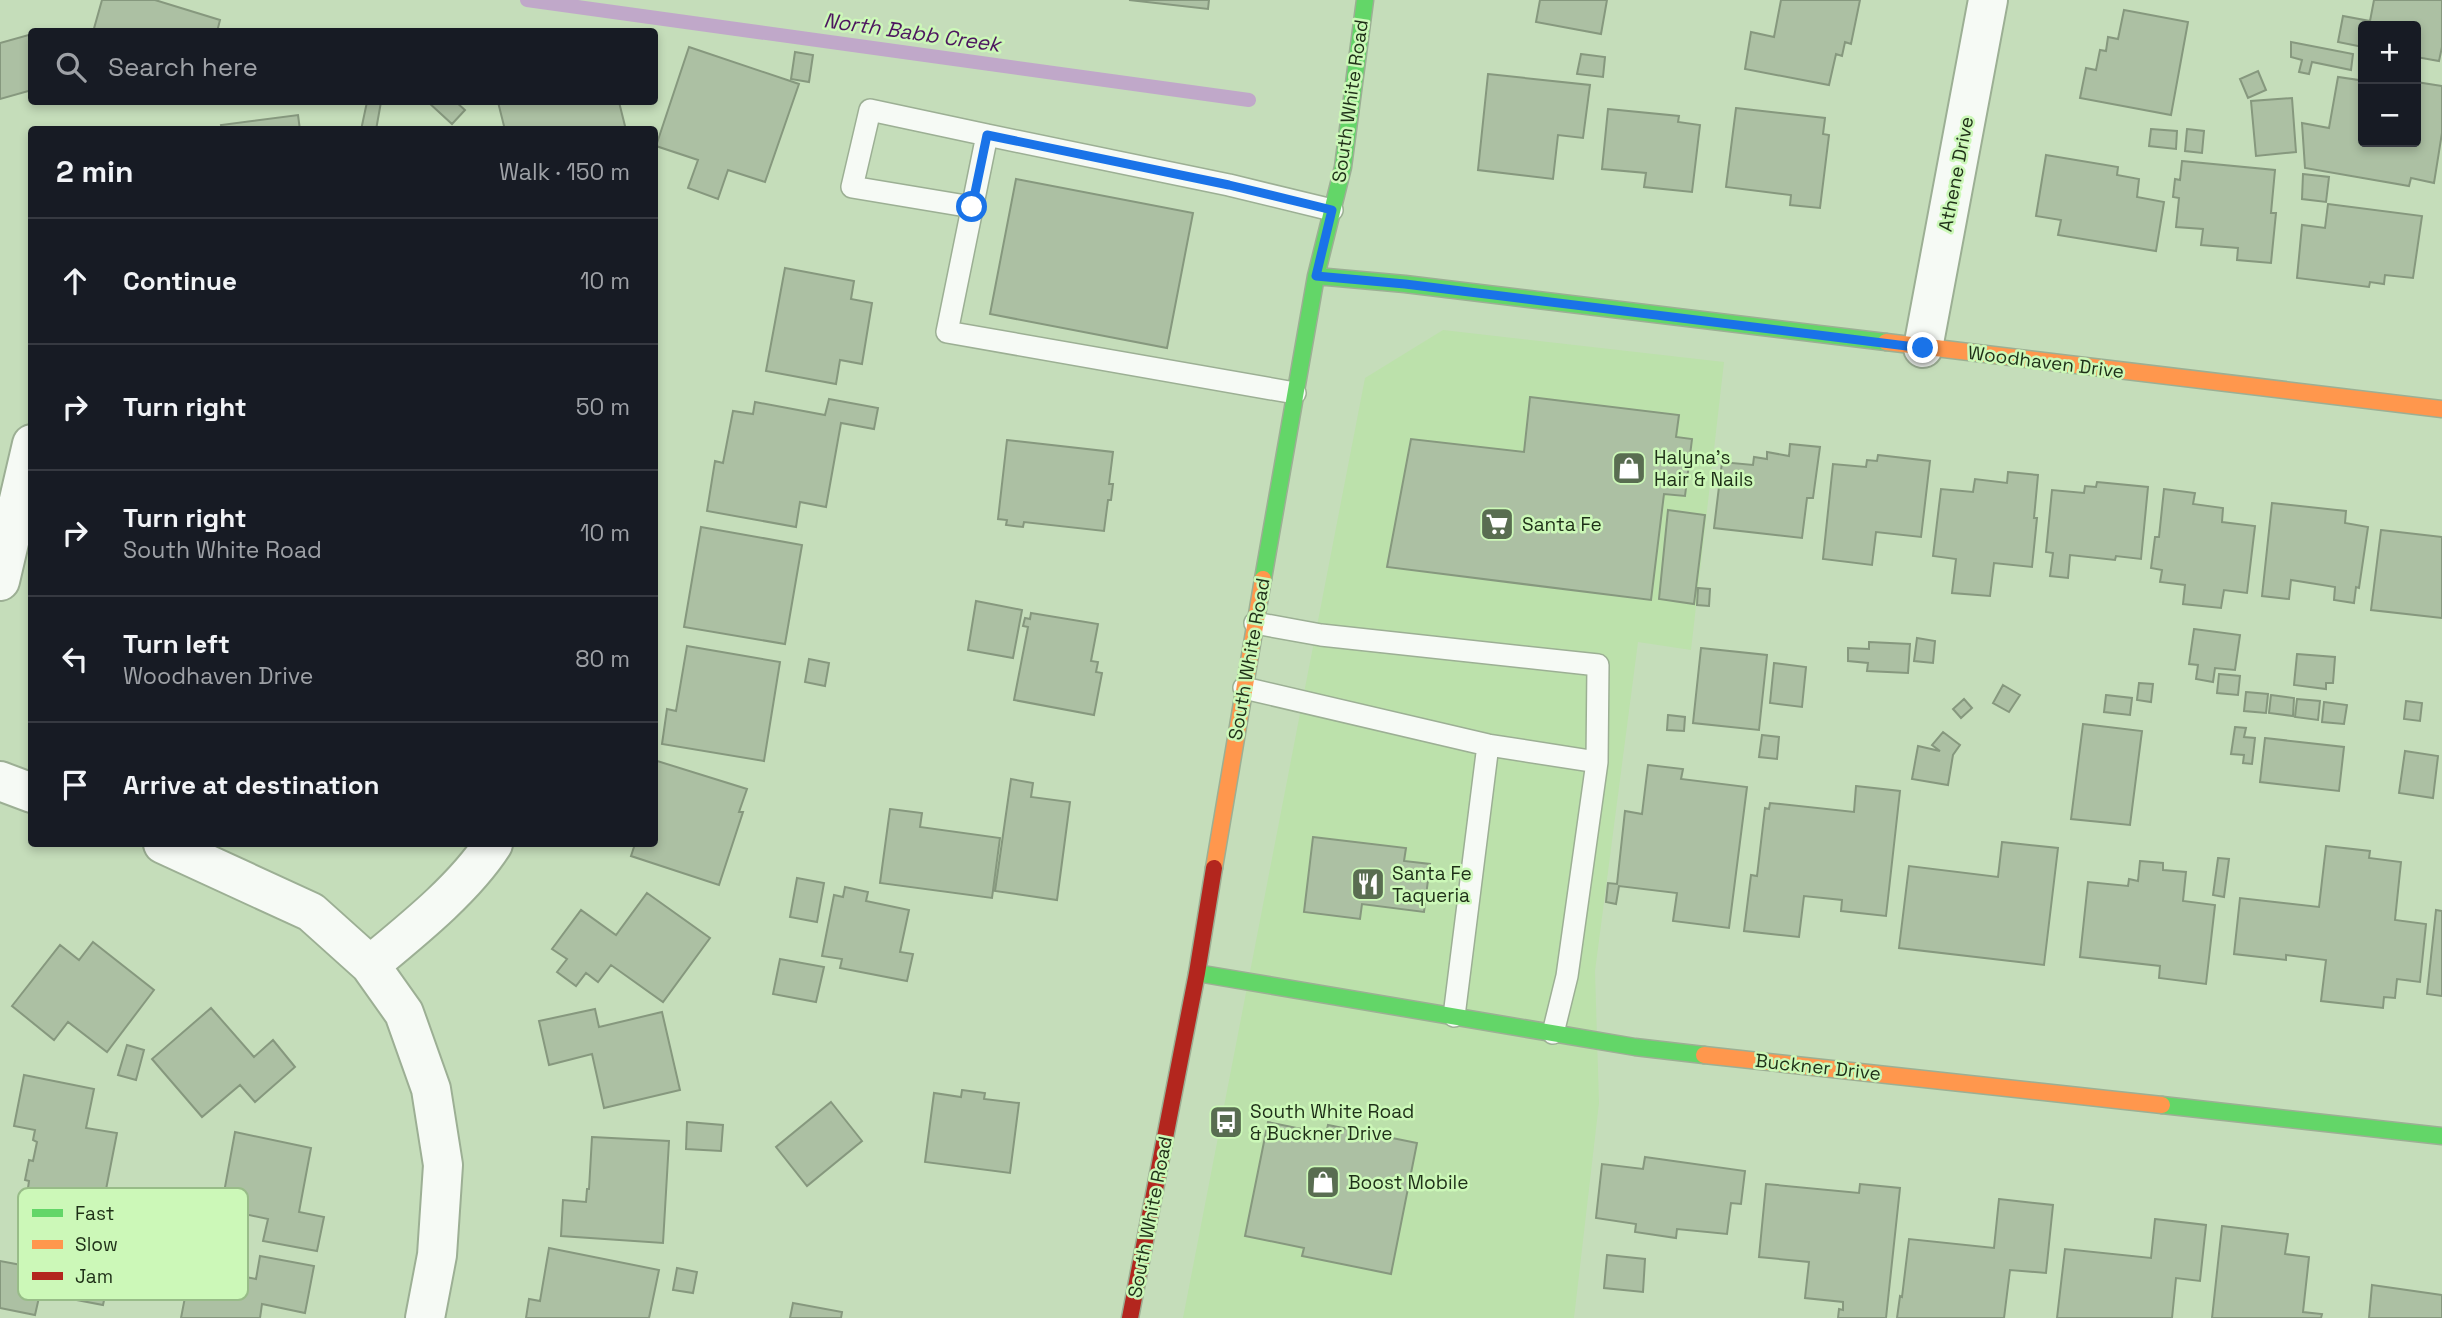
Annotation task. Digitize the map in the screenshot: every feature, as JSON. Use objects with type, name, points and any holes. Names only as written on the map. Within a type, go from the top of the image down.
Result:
[{"type":"street","name":"South White Road","points":[[1130,1318],[1197,973],[1316,276],[1343,167],[1365,0]]},
{"type":"street","name":"Athene Drive","points":[[1923,348],[1988,0]]},
{"type":"street","name":"Woodhaven Drive","points":[[1316,276],[1419,286],[2442,409]]},
{"type":"street","points":[[0,581],[28,461]]},
{"type":"street","points":[[0,781],[28,792]]},
{"type":"street","points":[[172,847],[311,912],[370,965],[404,1013],[431,1088],[443,1165],[437,1255],[425,1318]]},
{"type":"street","points":[[370,965],[415,928],[482,861],[491,847]]},
{"type":"street","name":"Buckner Drive","points":[[1197,973],[1635,1047],[2442,1136]]},
{"type":"lane","points":[[972,207],[852,187],[870,110],[1229,185],[1332,210]]},
{"type":"lane","points":[[987,135],[947,332],[1295,393]]},
{"type":"lane","points":[[1255,623],[1321,635],[1598,665],[1597,762],[1567,976],[1553,1033]]},
{"type":"lane","points":[[1244,688],[1488,745],[1597,762]]},
{"type":"lane","points":[[1454,1016],[1488,745]]},
{"type":"shaded area","points":[[1443,330],[1724,362],[1691,650],[1638,642],[1595,971],[1599,1103],[1574,1318],[1183,1318],[1365,378]]},
{"type":"building","points":[[102,0],[155,0],[220,20],[218,28],[94,28]]},
{"type":"building","points":[[1129,0],[1209,0],[1208,9]]},
{"type":"building","points":[[1540,0],[1607,0],[1601,34],[1536,22]]},
{"type":"building","points":[[1781,0],[1860,0],[1851,44],[1845,42],[1842,56],[1836,54],[1829,85],[1745,69],[1751,32],[1774,37]]},
{"type":"building","points":[[2374,0],[2442,0],[2442,47],[2439,61],[2421,58],[2421,21],[2370,21]]},
{"type":"building","points":[[2124,10],[2188,22],[2171,115],[2080,98],[2086,68],[2096,70],[2100,50],[2106,51],[2108,37],[2118,39]]},
{"type":"building","points":[[2343,16],[2370,21],[2358,21],[2358,46],[2338,42]]},
{"type":"building","points":[[28,35],[28,91],[0,99],[0,43]]},
{"type":"building","points":[[2291,42],[2353,54],[2351,70],[2312,62],[2309,74],[2299,72],[2302,60],[2291,57]]},
{"type":"building","points":[[689,47],[799,84],[765,182],[728,170],[718,199],[688,188],[698,160],[658,147]]},
{"type":"building","points":[[795,52],[813,55],[809,82],[791,79]]},
{"type":"building","points":[[1581,54],[1605,57],[1603,77],[1577,74]]},
{"type":"building","points":[[2258,71],[2266,90],[2248,98],[2240,79]]},
{"type":"building","points":[[1488,74],[1590,85],[1583,138],[1558,135],[1553,179],[1478,170]]},
{"type":"building","points":[[2338,77],[2358,80],[2358,147],[2421,147],[2421,83],[2442,86],[2442,133],[2434,183],[2411,178],[2409,186],[2305,168],[2302,123],[2329,128]]},
{"type":"building","points":[[2292,98],[2296,152],[2256,156],[2251,101]]},
{"type":"building","points":[[366,105],[380,105],[377,126],[362,126]]},
{"type":"building","points":[[431,105],[459,105],[465,110],[452,124]]},
{"type":"building","points":[[499,105],[620,105],[625,126],[504,126]]},
{"type":"building","points":[[1736,108],[1825,118],[1823,134],[1829,135],[1820,208],[1790,205],[1791,195],[1726,187]]},
{"type":"building","points":[[1608,109],[1679,116],[1678,122],[1700,125],[1692,192],[1644,187],[1646,173],[1602,169]]},
{"type":"building","points":[[298,115],[299,126],[221,126]]},
{"type":"building","points":[[2151,129],[2177,131],[2176,149],[2149,146]]},
{"type":"building","points":[[2187,129],[2204,131],[2202,153],[2185,151]]},
{"type":"building","points":[[2046,155],[2118,167],[2117,175],[2139,179],[2137,197],[2164,202],[2156,251],[2058,235],[2061,220],[2036,216]]},
{"type":"building","points":[[2182,161],[2275,170],[2271,213],[2276,213],[2271,263],[2237,260],[2238,248],[2201,245],[2203,229],[2176,227],[2179,198],[2173,197],[2175,179],[2180,180]]},
{"type":"building","points":[[2303,174],[2329,177],[2326,202],[2302,199]]},
{"type":"building","points":[[1016,179],[1193,213],[1167,348],[990,314]]},
{"type":"building","points":[[2328,204],[2422,216],[2413,278],[2385,275],[2384,284],[2370,282],[2369,287],[2297,278],[2302,225],[2325,228]]},
{"type":"building","points":[[785,268],[854,281],[851,299],[872,303],[862,364],[840,360],[836,384],[766,371]]},
{"type":"building","points":[[1530,397],[1679,415],[1676,437],[1692,439],[1685,496],[1664,494],[1651,600],[1387,567],[1411,439],[1524,452]]},
{"type":"building","points":[[829,399],[878,408],[874,429],[841,423],[826,507],[800,502],[796,527],[707,511],[715,461],[723,463],[733,411],[753,414],[755,402],[825,415]]},
{"type":"building","points":[[1007,440],[1113,452],[1109,484],[1113,484],[1104,531],[1024,522],[1023,527],[1006,525],[1007,520],[998,519]]},
{"type":"building","points":[[1790,444],[1820,447],[1813,498],[1807,498],[1802,538],[1714,528],[1722,462],[1753,465],[1754,457],[1767,459],[1767,452],[1789,456]]},
{"type":"building","points":[[1878,455],[1930,461],[1921,537],[1876,532],[1872,565],[1823,559],[1833,464],[1866,467],[1867,460],[1877,461]]},
{"type":"building","points":[[2008,472],[2038,475],[2032,567],[1994,563],[1990,596],[1952,593],[1956,559],[1933,556],[1941,489],[1973,492],[1975,479],[2007,483]]},
{"type":"building","points":[[2097,482],[2148,487],[2141,559],[2116,556],[2115,560],[2070,555],[2068,578],[2050,576],[2053,553],[2046,552],[2052,490],[2084,493],[2085,486],[2096,487]]},
{"type":"building","points":[[2164,489],[2195,493],[2193,504],[2223,508],[2222,522],[2255,526],[2247,593],[2224,590],[2221,608],[2183,604],[2185,585],[2160,582],[2162,570],[2151,568],[2155,537],[2159,537]]},
{"type":"building","points":[[2272,503],[2346,511],[2345,523],[2368,527],[2359,588],[2356,587],[2354,603],[2334,600],[2335,587],[2291,580],[2289,599],[2262,596]]},
{"type":"building","points":[[1668,510],[1705,515],[1694,604],[1659,599]]},
{"type":"building","points":[[701,527],[802,545],[785,644],[684,627]]},
{"type":"building","points":[[2381,530],[2442,537],[2442,618],[2371,610]]},
{"type":"building","points":[[1698,588],[1710,589],[1709,606],[1697,605]]},
{"type":"building","points":[[976,601],[1022,610],[1013,658],[968,650]]},
{"type":"building","points":[[1031,613],[1098,624],[1091,661],[1098,662],[1096,672],[1102,673],[1094,715],[1014,700],[1028,627],[1023,626],[1025,618],[1030,619]]},
{"type":"building","points":[[2194,629],[2240,635],[2235,670],[2215,668],[2213,682],[2196,679],[2198,665],[2189,664]]},
{"type":"building","points":[[1917,638],[1935,641],[1933,663],[1914,661]]},
{"type":"building","points":[[1869,642],[1910,644],[1908,673],[1867,671],[1868,663],[1848,661],[1848,648],[1869,649]]},
{"type":"building","points":[[687,646],[780,662],[764,761],[662,744],[667,709],[676,711]]},
{"type":"building","points":[[1701,648],[1767,655],[1759,730],[1693,723]]},
{"type":"building","points":[[2297,654],[2335,657],[2333,683],[2326,683],[2326,689],[2294,685]]},
{"type":"building","points":[[809,659],[829,663],[825,686],[805,682]]},
{"type":"building","points":[[1774,663],[1806,667],[1802,707],[1770,703]]},
{"type":"building","points":[[2219,674],[2240,676],[2238,695],[2217,693]]},
{"type":"building","points":[[2139,683],[2153,684],[2151,702],[2137,700]]},
{"type":"building","points":[[2003,685],[2020,695],[2009,712],[1993,703]]},
{"type":"building","points":[[2246,692],[2268,694],[2266,713],[2244,711]]},
{"type":"building","points":[[2106,695],[2132,698],[2130,715],[2104,712]]},
{"type":"building","points":[[2271,695],[2294,698],[2293,716],[2269,713]]},
{"type":"building","points":[[1964,699],[1972,708],[1961,718],[1953,709]]},
{"type":"building","points":[[2297,699],[2320,701],[2318,720],[2295,717]]},
{"type":"building","points":[[2406,701],[2422,703],[2420,721],[2404,719]]},
{"type":"building","points":[[2324,702],[2347,705],[2344,724],[2322,722]]},
{"type":"building","points":[[1668,715],[1685,717],[1684,731],[1667,730]]},
{"type":"building","points":[[2083,724],[2142,731],[2130,825],[2071,819]]},
{"type":"building","points":[[2235,727],[2246,728],[2244,737],[2255,738],[2252,764],[2243,763],[2244,755],[2231,754]]},
{"type":"building","points":[[1943,732],[1960,745],[1953,755],[1948,785],[1912,779],[1918,746],[1940,751],[1932,745]]},
{"type":"building","points":[[1762,735],[1779,737],[1777,759],[1759,757]]},
{"type":"building","points":[[2265,738],[2344,747],[2339,791],[2260,782]]},
{"type":"building","points":[[2405,751],[2438,756],[2433,798],[2399,793]]},
{"type":"building","points":[[658,761],[747,789],[739,812],[743,812],[719,885],[631,856],[634,847],[658,847]]},
{"type":"building","points":[[1648,765],[1683,769],[1681,779],[1747,787],[1729,928],[1673,921],[1677,893],[1619,886],[1616,904],[1606,902],[1608,883],[1617,884],[1625,811],[1642,814]]},
{"type":"building","points":[[1011,779],[1033,783],[1031,797],[1070,802],[1057,900],[995,891]]},
{"type":"building","points":[[1856,786],[1900,791],[1886,916],[1841,911],[1842,900],[1804,896],[1799,937],[1744,931],[1751,875],[1757,876],[1765,808],[1769,809],[1770,803],[1854,812]]},
{"type":"building","points":[[890,809],[922,813],[920,827],[1000,838],[992,898],[880,883]]},
{"type":"building","name":"Santa Fe Taqueria","points":[[1313,837],[1406,848],[1404,861],[1430,864],[1424,912],[1362,904],[1360,919],[1304,912]]},
{"type":"building","points":[[2002,842],[2058,848],[2044,965],[1899,948],[1909,866],[1998,877]]},
{"type":"building","points":[[2326,846],[2370,851],[2369,858],[2401,862],[2395,920],[2426,924],[2420,982],[2397,979],[2395,998],[2384,997],[2383,1008],[2321,1001],[2326,960],[2286,955],[2286,960],[2234,954],[2240,898],[2319,907]]},
{"type":"building","points":[[2218,858],[2229,859],[2224,897],[2213,895]]},
{"type":"building","points":[[2140,861],[2163,863],[2163,870],[2186,872],[2183,901],[2215,905],[2206,984],[2159,978],[2160,966],[2080,957],[2088,882],[2128,886],[2129,879],[2138,881]]},
{"type":"building","points":[[797,878],[824,883],[817,922],[790,917]]},
{"type":"building","points":[[845,887],[868,892],[866,901],[909,910],[900,952],[913,954],[907,981],[840,968],[842,959],[822,956],[834,895],[843,897]]},
{"type":"building","points":[[647,893],[710,938],[663,1002],[611,965],[598,982],[586,973],[576,986],[557,972],[567,959],[552,949],[581,910],[616,935]]},
{"type":"building","points":[[2436,910],[2442,911],[2442,996],[2427,994]]},
{"type":"building","points":[[93,942],[154,990],[107,1052],[68,1022],[54,1040],[12,1006],[60,945],[79,960]]},
{"type":"building","points":[[780,959],[824,967],[816,1002],[773,994]]},
{"type":"building","points":[[211,1008],[254,1057],[273,1040],[295,1067],[255,1102],[240,1085],[202,1117],[152,1059]]},
{"type":"building","points":[[595,1009],[599,1027],[662,1012],[680,1090],[604,1108],[592,1054],[549,1065],[539,1021]]},
{"type":"building","points":[[127,1045],[144,1050],[136,1080],[118,1075]]},
{"type":"building","points":[[24,1075],[94,1089],[86,1128],[117,1133],[106,1188],[28,1188],[29,1181],[25,1180],[29,1160],[33,1161],[37,1142],[33,1140],[35,1130],[14,1126]]},
{"type":"building","points":[[962,1090],[985,1093],[984,1099],[1019,1103],[1010,1173],[925,1162],[934,1093],[961,1097]]},
{"type":"building","points":[[831,1102],[862,1141],[807,1186],[776,1147]]},
{"type":"building","points":[[687,1122],[723,1125],[721,1151],[686,1149]]},
{"type":"building","points":[[1268,1122],[1326,1134],[1328,1125],[1417,1143],[1391,1274],[1302,1256],[1304,1248],[1245,1236]]},
{"type":"building","points":[[235,1132],[311,1148],[299,1212],[324,1217],[317,1251],[263,1241],[268,1219],[248,1215],[248,1188],[225,1188]]},
{"type":"building","points":[[592,1137],[669,1141],[663,1243],[561,1236],[563,1200],[586,1202]]},
{"type":"building","points":[[1645,1157],[1745,1171],[1741,1204],[1731,1203],[1727,1234],[1677,1229],[1676,1238],[1635,1232],[1636,1224],[1596,1218],[1602,1164],[1643,1169]]},
{"type":"building","points":[[1766,1184],[1859,1193],[1860,1184],[1900,1188],[1886,1318],[1838,1318],[1839,1309],[1843,1310],[1843,1302],[1805,1298],[1809,1262],[1759,1257]]},
{"type":"building","points":[[1999,1199],[2053,1205],[2046,1273],[2010,1270],[2004,1318],[1897,1318],[1909,1239],[1994,1248]]},
{"type":"building","points":[[2155,1219],[2206,1225],[2200,1281],[2176,1278],[2172,1318],[2057,1318],[2065,1249],[2151,1258]]},
{"type":"building","points":[[2222,1226],[2288,1234],[2285,1254],[2309,1257],[2303,1312],[2322,1314],[2321,1318],[2212,1318]]},
{"type":"building","points":[[549,1248],[659,1270],[649,1318],[526,1318],[529,1299],[540,1301]]},
{"type":"building","points":[[1607,1255],[1645,1259],[1643,1292],[1604,1288]]},
{"type":"building","points":[[260,1256],[314,1266],[305,1313],[262,1304],[260,1318],[181,1318],[184,1300],[248,1300],[248,1277],[256,1279]]},
{"type":"building","points":[[0,1261],[18,1264],[18,1300],[38,1300],[35,1315],[0,1308]]},
{"type":"building","points":[[677,1268],[697,1272],[693,1293],[673,1290]]},
{"type":"building","points":[[2372,1285],[2442,1295],[2442,1318],[2369,1318]]},
{"type":"building","points":[[77,1300],[104,1300],[103,1305]]},
{"type":"building","points":[[793,1303],[842,1312],[841,1318],[790,1318]]},
{"type":"waterway","name":"North Babb Creek","points":[[527,0],[1249,100]]},
{"type":"traffic: fast","points":[[1263,579],[1316,276],[1343,167],[1365,0]]},
{"type":"traffic: fast","points":[[1316,276],[1405,284],[1886,342]]},
{"type":"traffic: fast","points":[[1197,973],[1635,1047],[1704,1055]]},
{"type":"traffic: fast","points":[[2162,1105],[2442,1136]]},
{"type":"traffic: slow","points":[[1886,342],[2442,409]]},
{"type":"traffic: slow","points":[[1214,868],[1263,579]]},
{"type":"traffic: slow","points":[[1704,1055],[2162,1105]]},
{"type":"traffic: jam","points":[[1130,1318],[1197,973],[1214,868]]},
{"type":"place","name":"Halyna's Hair & Nails","points":[[1629,468]]},
{"type":"place","name":"Santa Fe","points":[[1497,524]]},
{"type":"place","name":"Santa Fe Taqueria","points":[[1368,884]]},
{"type":"place","name":"South White Road & Buckner Drive","points":[[1226,1122]]},
{"type":"place","name":"Boost Mobile","points":[[1323,1182]]},
{"type":"route","points":[[972,207],[987,135],[1229,185],[1332,210],[1316,276],[1405,284],[1923,348]]}]
